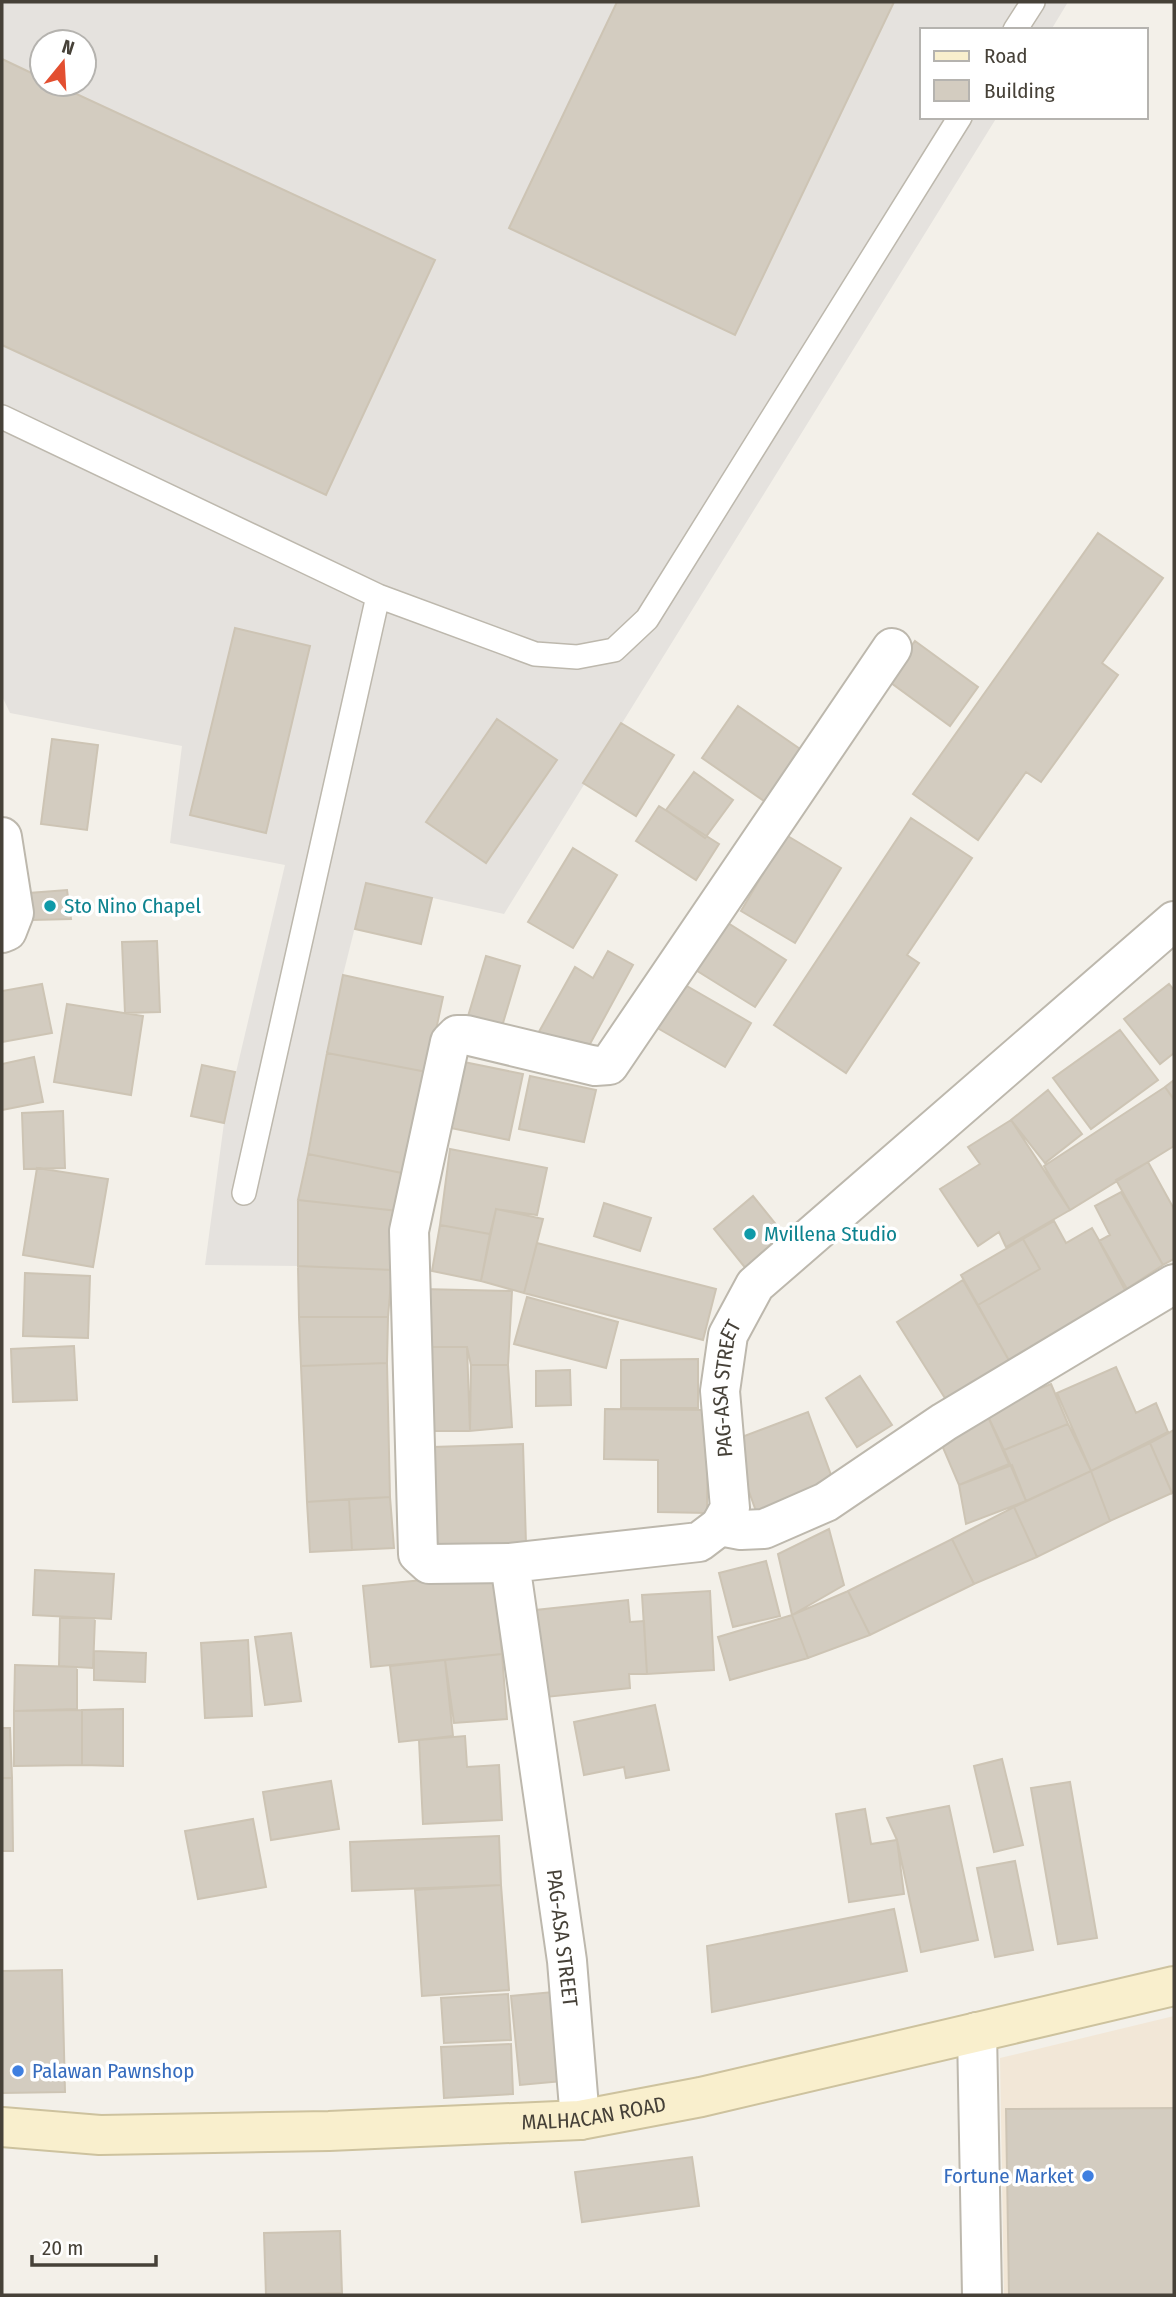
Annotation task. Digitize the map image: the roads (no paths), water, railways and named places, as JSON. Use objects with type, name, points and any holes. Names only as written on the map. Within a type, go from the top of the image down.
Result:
[{"type":"main road","name":"MALHACAN ROAD","points":[[2,2127],[100,2135],[329,2131],[580,2120],[701,2097],[1174,1986]]},
{"type":"street","points":[[892,648],[609,1065],[595,1066],[466,1035],[457,1035],[450,1042],[409,1231],[418,1554],[429,1564],[510,1563],[699,1542],[720,1526],[741,1530],[764,1529],[826,1502],[944,1422],[1174,1284]]},
{"type":"street","points":[[2,837],[15,913],[7,931],[2,933]]},
{"type":"street","name":"PAG-ASA STREET","points":[[720,1526],[730,1508],[720,1391],[726,1347],[728,1335],[755,1285],[1174,921]]},
{"type":"street","name":"PAG-ASA STREET","points":[[510,1563],[567,1961],[580,2120]]},
{"type":"street","points":[[977,2032],[982,2295]]},
{"type":"lane","points":[[1016,28],[1033,2]]},
{"type":"lane","points":[[2,417],[379,596],[534,654],[577,657],[614,650],[646,619],[959,119]]},
{"type":"lane","points":[[244,1194],[379,596]]},
{"type":"place","name":"Sto Nino Chapel","points":[[50,906]]},
{"type":"place","name":"Mvillena Studio","points":[[750,1234]]},
{"type":"place","name":"Palawan Pawnshop","points":[[18,2071]]},
{"type":"place","name":"Fortune Market","points":[[1088,2176]]}]
